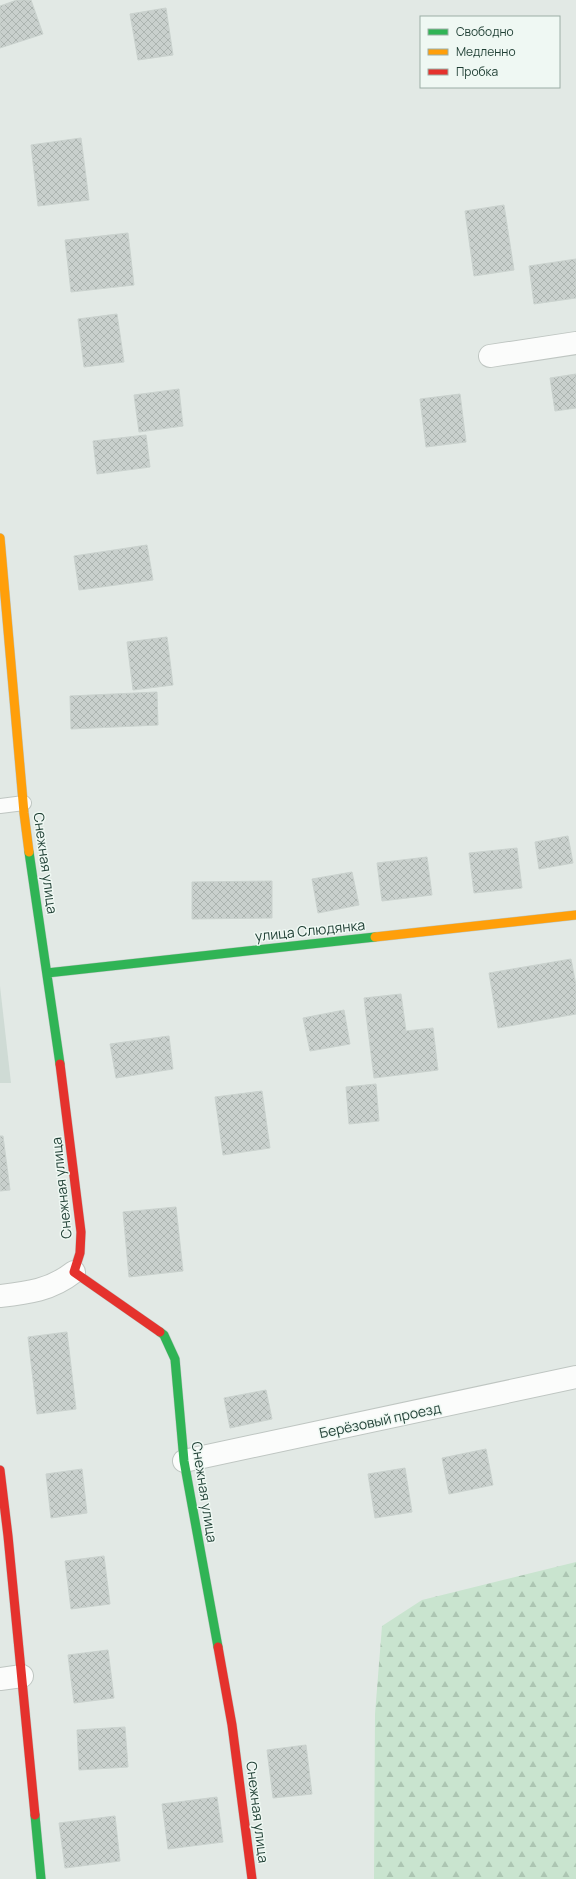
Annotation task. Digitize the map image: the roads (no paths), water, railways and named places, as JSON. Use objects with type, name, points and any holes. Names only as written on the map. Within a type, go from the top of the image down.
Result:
[{"type":"street","points":[[490,356],[576,343]]},
{"type":"street","name":"Снежная улица","points":[[0,538],[24,803],[72,1151],[81,1232],[80,1253],[74,1272],[164,1335],[175,1359],[184,1461],[232,1725],[252,1879]]},
{"type":"street","name":"улица Слюдянка","points":[[47,973],[576,915]]},
{"type":"street","points":[[0,1296],[43,1289],[60,1282],[74,1272]]},
{"type":"street","name":"Берёзовый проезд","points":[[184,1461],[576,1377]]},
{"type":"street","points":[[0,1470],[22,1676],[41,1879]]},
{"type":"street","points":[[0,1678],[22,1676]]},
{"type":"lane","points":[[0,806],[24,803]]}]
